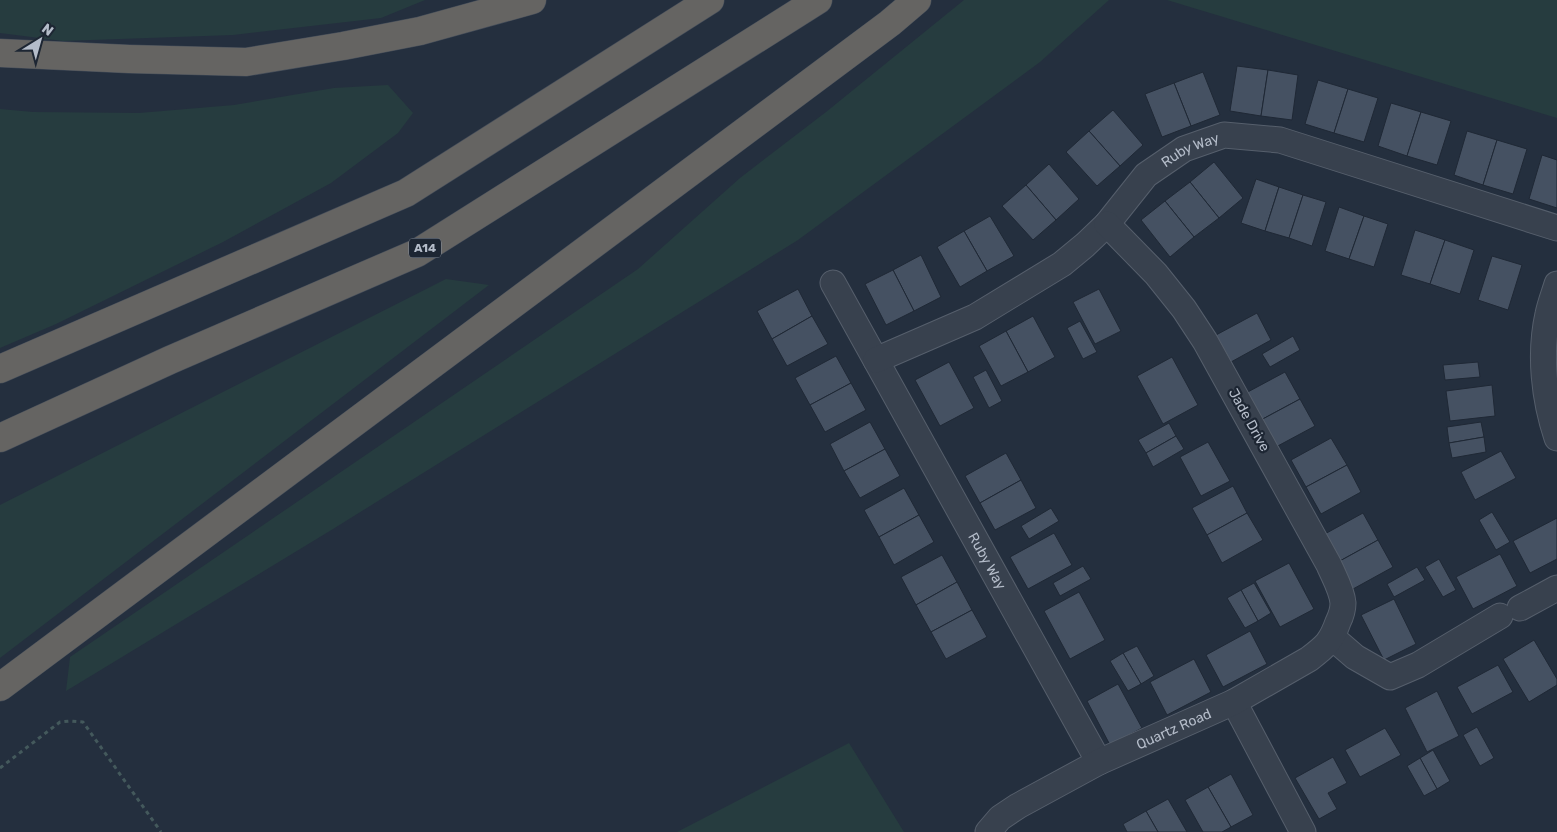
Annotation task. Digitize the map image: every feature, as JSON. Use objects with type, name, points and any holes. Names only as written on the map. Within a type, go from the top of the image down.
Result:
[{"type":"highway","points":[[0,53],[129,60],[246,62],[420,32],[532,0]]},
{"type":"highway","points":[[0,370],[406,193],[710,0]]},
{"type":"highway","name":"A14","points":[[0,438],[170,360],[417,253],[818,0]]},
{"type":"highway","points":[[0,687],[890,23],[917,0]]},
{"type":"street","name":"Ruby Way","points":[[876,360],[975,317],[1062,264],[1107,224],[1146,175],[1184,149],[1224,135],[1280,140],[1557,228]]},
{"type":"street","name":"Jade Drive","points":[[1107,224],[1156,274],[1184,308],[1205,341],[1329,565],[1340,590],[1343,604],[1341,615],[1332,638],[1321,651],[1234,702]]},
{"type":"street","name":"Ruby Way","points":[[833,283],[1099,762]]},
{"type":"street","points":[[1557,284],[1548,315],[1544,349],[1544,377],[1550,419],[1557,438]]},
{"type":"street","points":[[1332,638],[1355,657],[1390,677],[1418,666],[1510,612],[1557,588]]},
{"type":"street","points":[[1234,702],[1303,832]]},
{"type":"street","name":"Quartz Road","points":[[988,832],[1000,818],[1018,806],[1099,762],[1234,702]]},
{"type":"path","points":[[0,768],[60,722],[83,722],[161,832]]},
{"type":"green space","points":[[0,0],[425,0],[381,18],[233,35],[63,41],[0,33]]},
{"type":"green space","points":[[964,0],[1109,0],[1040,62],[798,240],[333,529],[66,691],[70,657],[638,269],[740,178],[826,112]]},
{"type":"green space","points":[[1167,0],[1557,0],[1557,118]]},
{"type":"green space","points":[[388,85],[413,113],[398,133],[331,183],[223,242],[56,324],[0,348],[0,109],[33,112],[139,113],[234,105],[334,88]]},
{"type":"green space","points":[[446,279],[489,285],[0,658],[0,505]]},
{"type":"green space","points":[[849,743],[904,832],[677,832]]},
{"type":"building","points":[[1237,66],[1268,70],[1261,116],[1230,111]]},
{"type":"building","points":[[1268,70],[1298,75],[1292,120],[1261,116]]},
{"type":"building","points":[[1203,72],[1220,115],[1191,126],[1174,83]]},
{"type":"building","points":[[1318,80],[1348,89],[1334,133],[1305,124]]},
{"type":"building","points":[[1174,83],[1191,126],[1162,137],[1145,94]]},
{"type":"building","points":[[1348,89],[1378,98],[1364,142],[1334,133]]},
{"type":"building","points":[[1391,103],[1421,112],[1407,156],[1378,146]]},
{"type":"building","points":[[1113,110],[1143,145],[1120,166],[1089,131]]},
{"type":"building","points":[[1421,112],[1451,121],[1437,165],[1407,156]]},
{"type":"building","points":[[1089,131],[1120,166],[1097,186],[1066,152]]},
{"type":"building","points":[[1467,131],[1497,140],[1483,185],[1454,175]]},
{"type":"building","points":[[1497,140],[1527,149],[1513,194],[1483,185]]},
{"type":"building","points":[[1542,155],[1557,160],[1557,208],[1529,199]]},
{"type":"building","points":[[1214,162],[1243,198],[1219,218],[1190,182]]},
{"type":"building","points":[[1049,164],[1079,199],[1056,220],[1026,185]]},
{"type":"building","points":[[1256,179],[1279,187],[1265,231],[1241,223]]},
{"type":"building","points":[[1190,182],[1219,218],[1194,237],[1165,201]]},
{"type":"building","points":[[1026,185],[1056,220],[1033,240],[1002,206]]},
{"type":"building","points":[[1279,187],[1303,195],[1289,238],[1265,231]]},
{"type":"building","points":[[1303,195],[1326,202],[1312,246],[1289,238]]},
{"type":"building","points":[[1165,201],[1194,237],[1170,257],[1141,220]]},
{"type":"building","points":[[1339,207],[1364,216],[1349,259],[1325,251]]},
{"type":"building","points":[[990,216],[1014,256],[987,271],[964,231]]},
{"type":"building","points":[[1364,216],[1388,224],[1374,267],[1349,259]]},
{"type":"building","points":[[1415,230],[1445,240],[1430,284],[1401,275]]},
{"type":"building","points":[[964,231],[987,271],[960,287],[937,247]]},
{"type":"building","points":[[1445,240],[1474,250],[1460,294],[1430,284]]},
{"type":"building","points":[[921,255],[941,297],[914,311],[893,270]]},
{"type":"building","points":[[1492,256],[1522,265],[1508,310],[1478,300]]},
{"type":"building","points":[[893,270],[914,311],[886,325],[865,284]]},
{"type":"building","points":[[798,289],[812,316],[772,339],[757,311]]},
{"type":"building","points":[[1099,289],[1121,331],[1095,344],[1073,302]]},
{"type":"building","points":[[1257,313],[1271,340],[1231,362],[1216,335]]},
{"type":"building","points":[[812,316],[828,344],[787,366],[772,339]]},
{"type":"building","points":[[1033,316],[1055,357],[1028,372],[1006,331]]},
{"type":"building","points":[[1080,321],[1097,352],[1083,359],[1067,328]]},
{"type":"building","points":[[1006,331],[1028,372],[1001,386],[979,346]]},
{"type":"building","points":[[1293,336],[1300,350],[1270,367],[1262,354]]},
{"type":"building","points":[[836,356],[851,383],[810,405],[795,378]]},
{"type":"building","points":[[1172,357],[1198,405],[1163,424],[1137,376]]},
{"type":"building","points":[[949,362],[974,408],[940,426],[915,380]]},
{"type":"building","points":[[1478,362],[1480,377],[1445,380],[1443,365]]},
{"type":"building","points":[[986,370],[1002,401],[989,408],[973,377]]},
{"type":"building","points":[[1285,372],[1300,399],[1259,421],[1244,394]]},
{"type":"building","points":[[851,383],[866,410],[825,432],[810,405]]},
{"type":"building","points":[[1492,385],[1495,416],[1450,421],[1446,391]]},
{"type":"building","points":[[1300,399],[1315,426],[1274,448],[1259,421]]},
{"type":"building","points":[[870,422],[885,449],[844,471],[830,444]]},
{"type":"building","points":[[1481,422],[1484,437],[1449,443],[1447,427]]},
{"type":"building","points":[[1169,423],[1176,436],[1146,453],[1138,440]]},
{"type":"building","points":[[1176,436],[1184,449],[1153,467],[1146,453]]},
{"type":"building","points":[[1484,437],[1486,452],[1452,458],[1449,443]]},
{"type":"building","points":[[1331,438],[1347,465],[1306,487],[1291,460]]},
{"type":"building","points":[[1208,442],[1230,481],[1201,496],[1180,457]]},
{"type":"building","points":[[885,449],[900,476],[860,498],[844,471]]},
{"type":"building","points":[[1501,451],[1516,478],[1475,500],[1461,472]]},
{"type":"building","points":[[1006,453],[1021,480],[980,503],[965,476]]},
{"type":"building","points":[[1347,465],[1361,492],[1321,514],[1306,487]]},
{"type":"building","points":[[1021,480],[1036,508],[995,530],[980,503]]},
{"type":"building","points":[[1233,486],[1247,513],[1207,535],[1192,508]]},
{"type":"building","points":[[904,488],[919,515],[879,537],[864,510]]},
{"type":"building","points":[[1051,508],[1059,521],[1029,539],[1021,526]]},
{"type":"building","points":[[1492,512],[1510,542],[1496,550],[1479,520]]},
{"type":"building","points":[[1247,513],[1263,540],[1222,563],[1207,535]]},
{"type":"building","points":[[1363,513],[1378,540],[1338,562],[1323,535]]},
{"type":"building","points":[[919,515],[934,542],[894,565],[879,537]]},
{"type":"building","points":[[1557,518],[1557,559],[1530,573],[1513,541]]},
{"type":"building","points":[[1054,533],[1072,565],[1028,589],[1010,557]]},
{"type":"building","points":[[1378,540],[1393,567],[1353,589],[1338,562]]},
{"type":"building","points":[[1500,554],[1517,586],[1473,609],[1456,577]]},
{"type":"building","points":[[942,555],[957,582],[916,605],[901,577]]},
{"type":"building","points":[[1439,559],[1456,590],[1443,597],[1425,567]]},
{"type":"building","points":[[1289,563],[1314,609],[1280,627],[1255,581]]},
{"type":"building","points":[[1083,566],[1091,579],[1060,596],[1053,583]]},
{"type":"building","points":[[1417,567],[1425,580],[1394,597],[1387,584]]},
{"type":"building","points":[[957,582],[972,610],[931,632],[916,605]]},
{"type":"building","points":[[1254,583],[1271,613],[1258,621],[1241,590]]},
{"type":"building","points":[[1241,590],[1258,621],[1245,628],[1227,598]]},
{"type":"building","points":[[1079,592],[1105,640],[1070,659],[1044,611]]},
{"type":"building","points":[[1394,599],[1416,644],[1384,660],[1361,615]]},
{"type":"building","points":[[972,610],[987,637],[946,659],[931,632]]},
{"type":"building","points":[[1250,631],[1267,664],[1223,687],[1206,655]]},
{"type":"building","points":[[1534,640],[1557,679],[1557,685],[1529,702],[1503,659]]},
{"type":"building","points":[[1137,646],[1154,676],[1141,684],[1123,653]]},
{"type":"building","points":[[1123,653],[1141,684],[1128,691],[1110,661]]},
{"type":"building","points":[[1194,659],[1211,692],[1167,715],[1150,682]]},
{"type":"building","points":[[1498,665],[1513,692],[1472,714],[1457,687]]},
{"type":"building","points":[[1118,684],[1142,728],[1110,745],[1087,701]]},
{"type":"building","points":[[1437,691],[1459,736],[1427,752],[1405,708]]},
{"type":"building","points":[[1477,727],[1494,758],[1480,766],[1463,735]]},
{"type":"building","points":[[1385,728],[1401,755],[1360,777],[1345,750]]},
{"type":"building","points":[[1433,750],[1450,781],[1437,789],[1420,758]]},
{"type":"building","points":[[1333,757],[1347,783],[1328,793],[1337,809],[1319,819],[1295,778]]},
{"type":"building","points":[[1420,758],[1437,789],[1424,796],[1407,766]]},
{"type":"building","points":[[1231,774],[1253,815],[1231,827],[1208,787]]},
{"type":"building","points":[[1208,787],[1231,827],[1222,832],[1203,832],[1185,800]]},
{"type":"building","points":[[1168,799],[1187,832],[1158,832],[1146,811]]},
{"type":"building","points":[[1146,811],[1158,832],[1127,832],[1123,824]]}]
